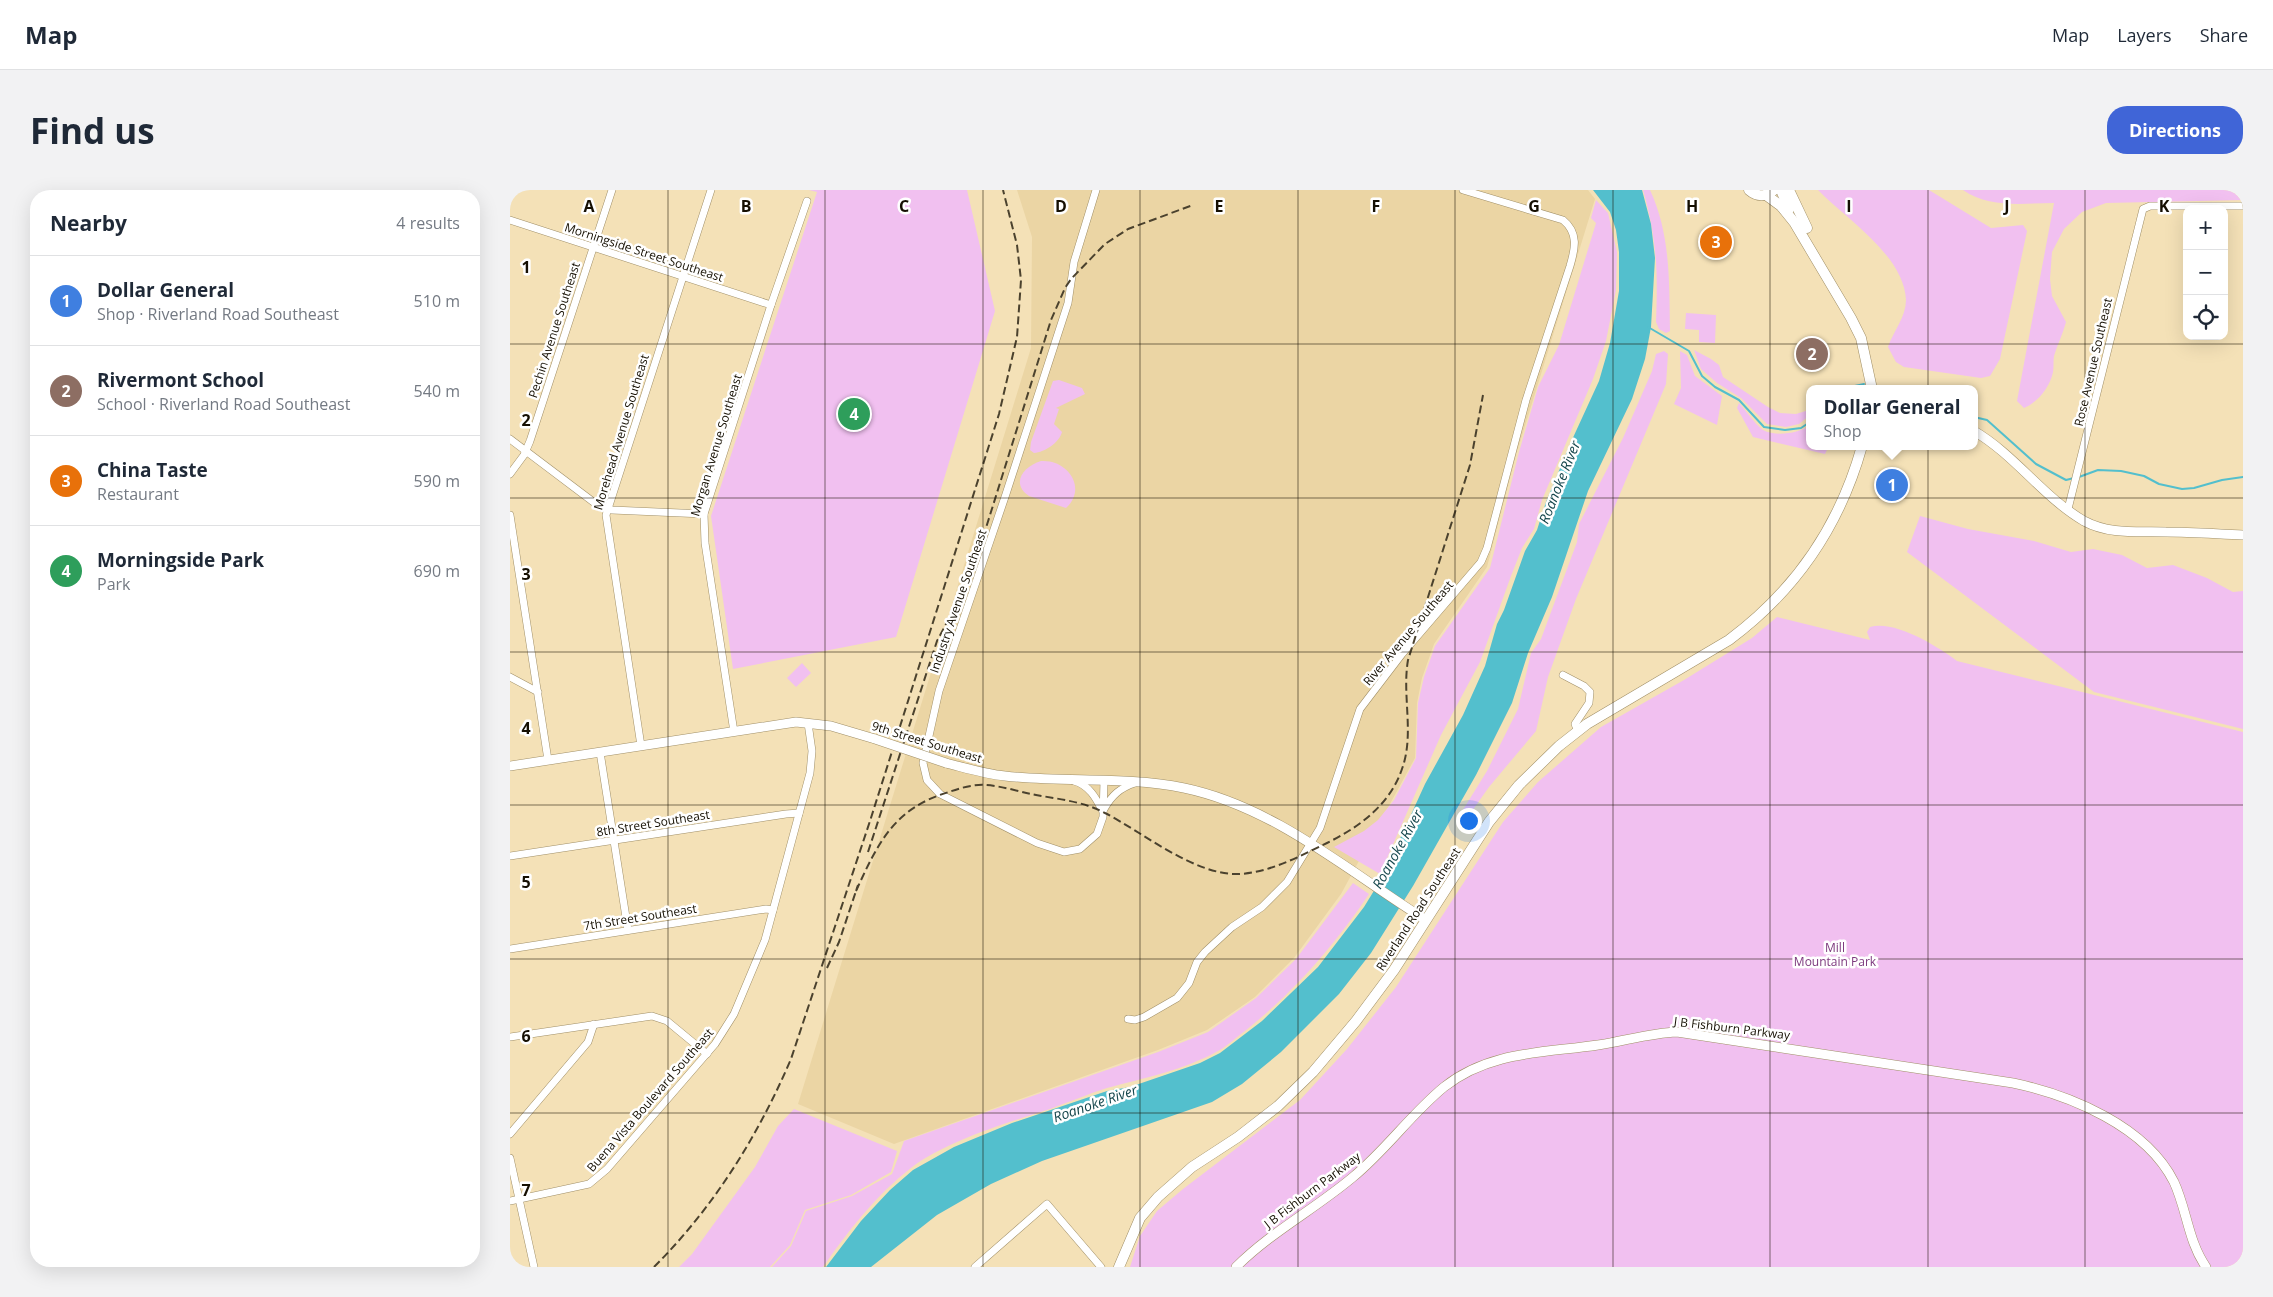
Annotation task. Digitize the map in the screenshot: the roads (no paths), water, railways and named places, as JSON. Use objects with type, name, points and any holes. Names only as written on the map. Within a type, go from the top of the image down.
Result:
[{"type":"main road","points":[[1749,190],[1755,194],[1770,192],[1794,222],[1816,257],[1861,338],[1871,385]]},
{"type":"main road","points":[[1781,190],[1794,222]]},
{"type":"main road","points":[[1789,190],[1800,218],[1811,235],[1816,257]]},
{"type":"main road","name":"Riverland Road Southeast","points":[[1119,1267],[1133,1230],[1148,1207],[1192,1167],[1260,1121],[1296,1089],[1377,995],[1501,805],[1539,765],[1578,731],[1608,710],[1707,655],[1747,627],[1766,610],[1801,571],[1827,532],[1846,495],[1861,450]]},
{"type":"street","name":"Pechin Avenue Southeast","points":[[510,474],[526,451],[612,190]]},
{"type":"street","name":"Morehead Avenue Southeast","points":[[641,746],[606,523],[607,510],[711,190]]},
{"type":"street","name":"Industry Avenue Southeast","points":[[1096,190],[1074,262],[1068,303],[939,691],[923,763],[927,780],[940,794],[1056,850],[1072,851],[1086,846],[1097,834],[1101,826],[1103,812],[1104,781]]},
{"type":"street","name":"River Avenue Southeast","points":[[1128,1019],[1135,1020],[1144,1017],[1177,998],[1189,984],[1196,962],[1205,952],[1232,927],[1274,896],[1296,870],[1312,845],[1324,819],[1360,709],[1407,648],[1475,572],[1486,552],[1526,400],[1575,249],[1571,229],[1568,224],[1558,218],[1463,190]]},
{"type":"street","name":"Morgan Avenue Southeast","points":[[734,732],[706,551],[704,514],[771,305],[807,201]]},
{"type":"street","name":"Rose Avenue Southeast","points":[[2068,510],[2142,209],[2150,206],[2243,206]]},
{"type":"street","name":"Morningside Street Southeast","points":[[510,220],[771,305]]},
{"type":"street","points":[[1978,434],[1995,446],[2068,510],[2092,525],[2114,531],[2243,535]]},
{"type":"street","points":[[510,439],[593,503],[607,510],[704,514]]},
{"type":"street","points":[[510,515],[548,760]]},
{"type":"street","points":[[1563,675],[1584,686],[1590,692],[1589,702],[1575,724],[1578,731]]},
{"type":"street","points":[[510,678],[538,692]]},
{"type":"street","name":"9th Street Southeast","points":[[510,766],[779,724],[808,722],[831,726],[875,739],[946,763],[1004,776],[1136,782],[1184,788],[1234,803],[1312,845],[1426,920]]},
{"type":"street","name":"Buena Vista Boulevard Southeast","points":[[510,1201],[596,1180],[707,1054],[725,1030],[761,954],[799,814],[812,762],[808,722]]},
{"type":"street","points":[[600,752],[628,930]]},
{"type":"street","points":[[1064,779],[1085,786],[1092,793],[1103,812]]},
{"type":"street","points":[[1103,812],[1108,802],[1121,788],[1136,782]]},
{"type":"street","name":"8th Street Southeast","points":[[510,856],[786,814],[799,814]]},
{"type":"street","name":"7th Street Southeast","points":[[510,949],[766,909],[773,910]]},
{"type":"street","points":[[510,1038],[640,1017],[660,1018],[667,1021],[707,1054]]},
{"type":"street","points":[[510,1134],[588,1042],[594,1024]]},
{"type":"street","name":"J B Fishburn Parkway","points":[[1236,1267],[1269,1237],[1365,1168],[1429,1100],[1445,1086],[1470,1071],[1506,1057],[1528,1052],[1581,1047],[1638,1036],[1676,1032],[2013,1083],[2035,1087],[2074,1100],[2098,1112],[2128,1132],[2145,1146],[2167,1171],[2180,1198],[2196,1249],[2206,1267]]},
{"type":"street","points":[[510,1158],[534,1267]]},
{"type":"street","points":[[975,1267],[1047,1204],[1101,1267]]},
{"type":"water","name":"Roanoke River","points":[[1593,190],[1642,190],[1651,224],[1655,258],[1651,327],[1645,359],[1632,399],[1588,491],[1552,597],[1528,653],[1512,703],[1476,775],[1413,886],[1371,953],[1339,994],[1281,1052],[1242,1084],[1212,1102],[1042,1161],[991,1184],[937,1215],[871,1267],[826,1267],[861,1221],[890,1190],[913,1170],[954,1147],[1012,1123],[1107,1091],[1130,1087],[1200,1063],[1220,1053],[1262,1021],[1318,967],[1364,907],[1383,876],[1425,784],[1463,715],[1485,666],[1497,624],[1504,610],[1525,551],[1537,530],[1546,502],[1599,381],[1610,343],[1619,291],[1619,252],[1616,230],[1610,212]]},
{"type":"waterway","points":[[1648,327],[1689,351],[1702,376],[1715,387],[1739,400],[1764,427],[1785,430],[1801,428],[1806,425]]},
{"type":"waterway","points":[[1859,385],[1864,384]]},
{"type":"waterway","points":[[1978,418],[1987,420],[2036,464],[2066,480],[2074,478]]},
{"type":"waterway","points":[[2079,477],[2098,470],[2121,471],[2144,476],[2159,484],[2182,489],[2243,477]]},
{"type":"railway","points":[[654,1267],[676,1244],[715,1195],[749,1143],[778,1088],[791,1059],[870,821],[999,414],[1017,337],[1021,280],[1017,245],[1003,190]]},
{"type":"railway","points":[[868,852],[937,641],[970,579],[1051,320],[1065,288],[1071,279],[1105,244],[1128,229],[1193,205]]},
{"type":"railway","points":[[856,891],[881,843],[901,818],[914,807],[930,799],[972,786],[997,786],[1069,801],[1097,809],[1170,852],[1205,868],[1223,873],[1252,873],[1274,867],[1327,843],[1363,821],[1383,803],[1398,780],[1403,766],[1408,740],[1406,687],[1408,660],[1470,465],[1483,395]]},
{"type":"railway","points":[[827,968],[839,942],[858,885]]},
{"type":"place","name":"China Taste","points":[[1716,242]]},
{"type":"place","name":"Rivermont School","points":[[1812,354]]},
{"type":"place","name":"Morningside Park","points":[[854,414]]},
{"type":"place","name":"Dollar General","points":[[1892,485]]},
{"type":"park label","name":"Mill Mountain Park","points":[[1835,954]]}]
